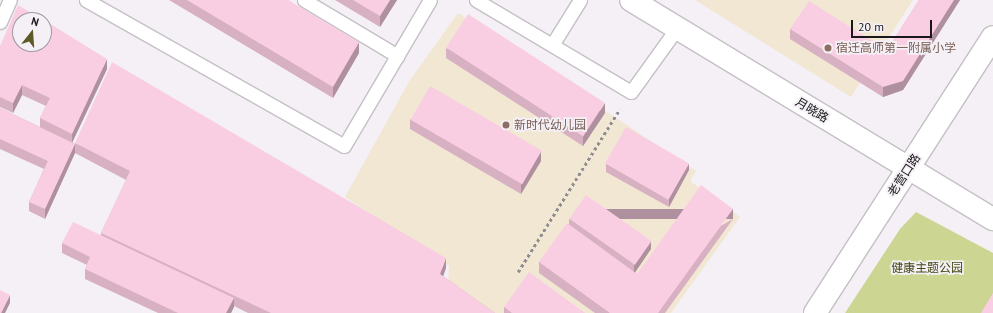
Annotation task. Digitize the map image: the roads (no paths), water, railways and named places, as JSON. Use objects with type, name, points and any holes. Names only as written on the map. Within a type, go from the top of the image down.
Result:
[{"type":"street","name":"月晓路","points":[[631,0],[908,169],[993,219]]},
{"type":"street","name":"老营口路","points":[[815,313],[993,38]]},
{"type":"lane","points":[[0,22],[10,0]]},
{"type":"lane","points":[[86,0],[344,146],[430,0]]},
{"type":"lane","points":[[304,0],[398,56]]},
{"type":"lane","points":[[476,0],[631,92],[677,28]]},
{"type":"lane","points":[[552,46],[580,0]]},
{"type":"place","name":"宿迁高师第一附属小学","points":[[828,48]]},
{"type":"place","name":"新时代幼儿园","points":[[506,125]]},
{"type":"park label","name":"健康主题公园","points":[[927,268]]}]
